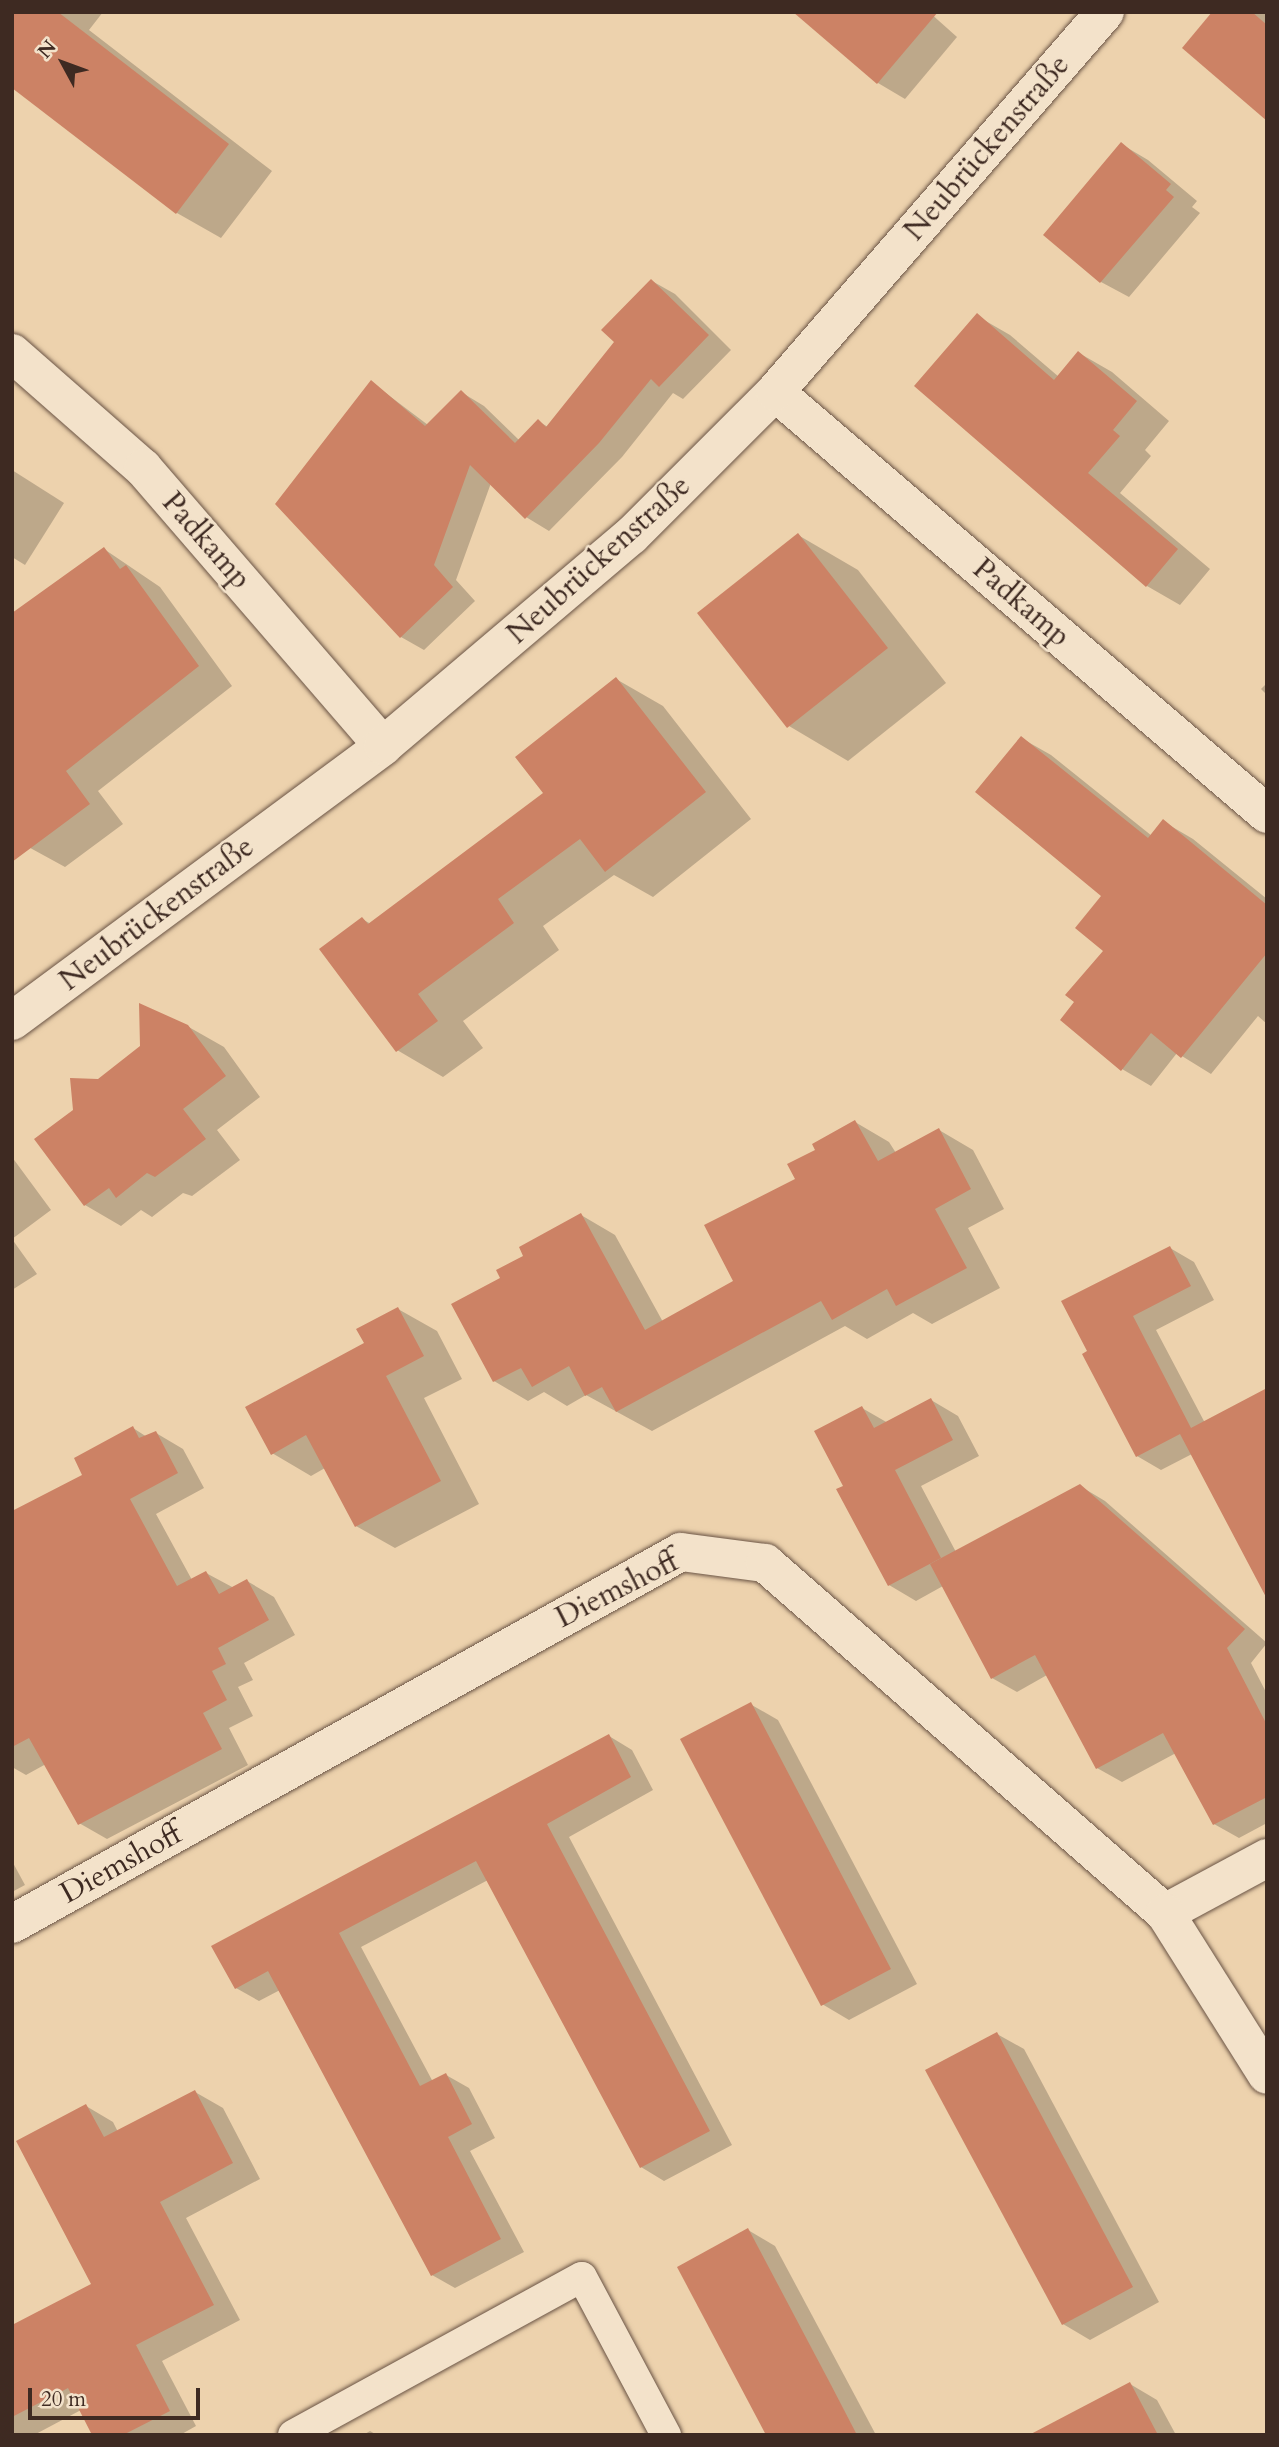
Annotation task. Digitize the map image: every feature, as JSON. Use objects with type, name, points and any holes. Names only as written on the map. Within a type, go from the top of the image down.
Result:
[{"type":"street","name":"Neubrückenstraße","points":[[12,1021],[383,746],[631,536],[775,392],[1105,12]]},
{"type":"street","name":"Padkamp","points":[[12,353],[143,468],[383,746]]},
{"type":"street","name":"Padkamp","points":[[775,392],[1267,814]]},
{"type":"street","name":"Diemshoff","points":[[12,1924],[681,1552],[765,1563],[1166,1913],[1267,2075]]},
{"type":"street","points":[[1166,1913],[1267,1857]]},
{"type":"lane","points":[[293,2435],[582,2277],[666,2435]]},
{"type":"building","points":[[12,12],[58,12],[229,144],[176,214],[12,88]]},
{"type":"building","points":[[793,12],[938,12],[877,84]]},
{"type":"building","points":[[1212,12],[1252,12],[1267,25],[1267,121],[1182,48]]},
{"type":"building","points":[[1121,142],[1171,184],[1166,190],[1174,197],[1100,283],[1043,235]]},
{"type":"building","points":[[651,279],[709,335],[659,387],[651,379],[599,443],[525,519],[470,465],[434,565],[453,587],[400,638],[275,504],[371,380],[425,426],[461,390],[515,443],[538,419],[546,427],[614,342],[601,330]]},
{"type":"building","points":[[977,313],[1054,380],[1078,351],[1137,401],[1113,430],[1120,436],[1088,473],[1178,549],[1146,587],[914,386]]},
{"type":"building","points":[[798,533],[888,648],[787,728],[697,613]]},
{"type":"building","points":[[104,547],[120,569],[126,565],[199,666],[66,771],[90,804],[12,862],[12,613]]},
{"type":"building","points":[[616,677],[706,792],[605,872],[580,839],[498,899],[514,923],[418,994],[438,1021],[396,1052],[319,949],[362,917],[368,924],[543,793],[515,757]]},
{"type":"building","points":[[1021,736],[1148,838],[1163,819],[1267,905],[1267,953],[1181,1058],[1151,1033],[1121,1071],[1060,1020],[1074,1002],[1065,995],[1103,951],[1075,928],[1101,896],[975,792]]},
{"type":"building","points":[[139,1003],[188,1025],[226,1076],[183,1109],[206,1139],[155,1177],[147,1173],[116,1198],[109,1188],[84,1206],[34,1139],[73,1110],[70,1078],[98,1079],[140,1046]]},
{"type":"building","points":[[855,1120],[878,1161],[939,1128],[971,1189],[935,1209],[967,1268],[896,1306],[887,1289],[832,1320],[821,1301],[616,1412],[602,1387],[585,1396],[569,1366],[532,1387],[521,1368],[493,1382],[451,1304],[500,1278],[496,1270],[523,1256],[519,1247],[581,1213],[645,1330],[733,1281],[704,1225],[795,1179],[787,1164],[815,1150],[812,1144]]},
{"type":"building","points":[[1170,1246],[1191,1286],[1133,1316],[1191,1428],[1267,1388],[1267,1599],[1180,1434],[1136,1457],[1082,1354],[1087,1351],[1061,1301]]},
{"type":"building","points":[[398,1307],[424,1356],[386,1376],[441,1481],[355,1527],[306,1435],[271,1455],[245,1407],[364,1343],[356,1329]]},
{"type":"building","points":[[931,1398],[953,1440],[895,1470],[941,1558],[888,1586],[836,1489],[843,1486],[814,1431],[862,1406],[874,1428]]},
{"type":"building","points":[[133,1426],[139,1438],[156,1431],[178,1473],[130,1499],[177,1586],[206,1571],[219,1594],[247,1579],[269,1620],[218,1648],[226,1664],[212,1671],[227,1700],[203,1713],[222,1749],[78,1825],[29,1738],[12,1747],[12,1511],[82,1475],[74,1458]]},
{"type":"building","points":[[1080,1484],[1245,1629],[1227,1648],[1267,1725],[1267,1797],[1213,1825],[1163,1733],[1096,1769],[1035,1655],[991,1679],[930,1564]]},
{"type":"building","points":[[751,1702],[891,1969],[821,2006],[680,1739]]},
{"type":"building","points":[[609,1734],[631,1777],[547,1824],[710,2131],[640,2168],[476,1861],[339,1933],[420,2086],[446,2073],[472,2124],[448,2137],[501,2239],[431,2276],[268,1971],[235,1989],[211,1946]]},
{"type":"building","points":[[997,2032],[1133,2287],[1062,2325],[925,2070]]},
{"type":"building","points":[[195,2090],[233,2163],[160,2202],[214,2305],[136,2345],[170,2411],[123,2435],[92,2435],[68,2388],[12,2417],[12,2325],[91,2284],[16,2141],[86,2104],[104,2137]]},
{"type":"building","points":[[748,2228],[857,2435],[766,2435],[677,2267]]},
{"type":"building","points":[[1130,2382],[1158,2435],[1029,2435]]}]
